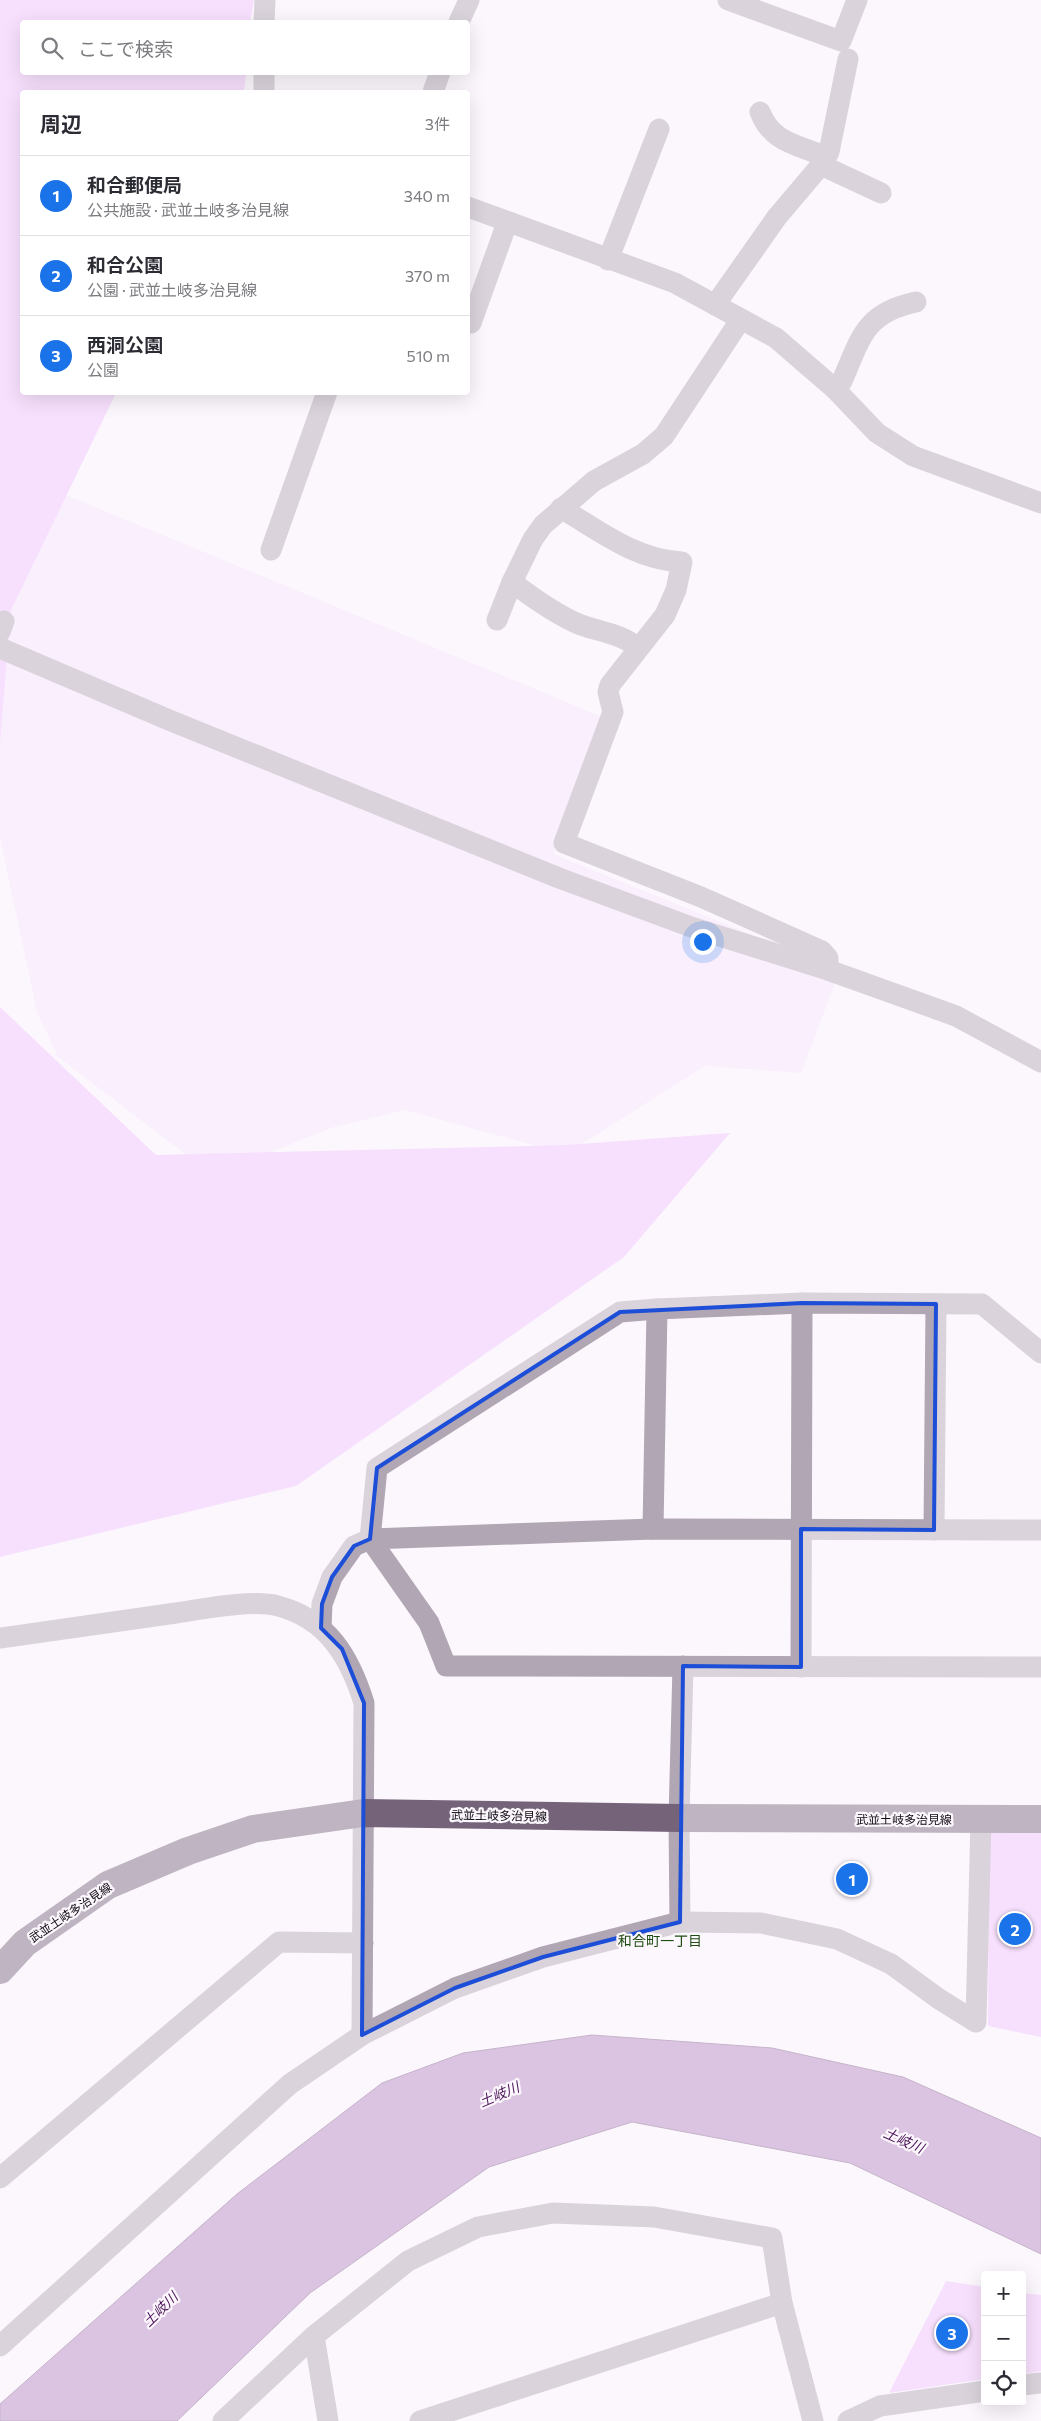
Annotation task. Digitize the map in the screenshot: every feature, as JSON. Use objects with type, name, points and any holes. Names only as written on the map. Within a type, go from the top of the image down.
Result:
[{"type":"main road","name":"武並土岐多治見線","points":[[0,1970],[25,1943],[108,1885],[188,1851],[253,1829],[363,1813],[679,1818],[1041,1819]]},
{"type":"street","points":[[264,20],[265,0]]},
{"type":"street","points":[[461,20],[468,0]]},
{"type":"street","points":[[734,1],[841,41],[857,0]]},
{"type":"street","points":[[715,305],[776,217],[830,152],[848,59]]},
{"type":"street","points":[[264,75],[264,90]]},
{"type":"street","points":[[434,90],[439,75]]},
{"type":"street","points":[[760,112],[772,134],[881,193]]},
{"type":"street","points":[[608,260],[659,129]]},
{"type":"street","points":[[470,208],[507,224],[675,283],[776,338],[836,389],[877,433],[913,456],[1041,503]]},
{"type":"street","points":[[471,323],[507,224]]},
{"type":"street","points":[[836,389],[842,382],[870,324],[889,310],[916,302]]},
{"type":"street","points":[[497,620],[512,582],[533,540],[543,525],[594,481],[644,454],[664,436],[741,319]]},
{"type":"street","points":[[271,550],[326,395]]},
{"type":"street","points":[[561,508],[633,551],[664,561],[682,562],[671,605],[610,685],[608,692],[613,712],[564,843],[701,897],[822,951],[828,958],[828,970]]},
{"type":"street","points":[[512,582],[532,597],[580,624],[630,641],[638,648]]},
{"type":"street","points":[[0,648],[169,720],[559,878],[694,928],[828,970],[956,1016],[1041,1062]]},
{"type":"street","points":[[801,1666],[802,1303]]},
{"type":"street","points":[[1041,1353],[982,1304],[802,1303],[620,1312],[377,1468],[370,1539],[429,1623],[446,1666],[1041,1667]]},
{"type":"street","points":[[934,1530],[936,1304]]},
{"type":"street","points":[[653,1529],[657,1309]]},
{"type":"street","points":[[321,1628],[322,1604],[332,1577],[354,1546],[370,1539],[653,1529],[1041,1530]]},
{"type":"street","points":[[0,1638],[219,1607],[250,1605],[278,1606],[304,1617],[321,1628],[342,1649],[355,1675],[364,1703],[362,2035]]},
{"type":"street","points":[[680,1922],[679,1818],[683,1666]]},
{"type":"street","points":[[0,2346],[290,2084],[362,2035],[455,1988],[543,1957],[680,1922],[761,1923],[837,1939],[891,1964],[976,2022],[981,1818]]},
{"type":"street","points":[[0,2178],[278,1942],[363,1942]]},
{"type":"street","points":[[223,2421],[314,2336],[408,2261],[478,2227],[553,2213],[654,2217],[772,2238],[782,2303],[813,2421]]},
{"type":"street","points":[[420,2421],[782,2303]]},
{"type":"street","points":[[314,2336],[328,2421]]},
{"type":"street","points":[[1026,2385],[1041,2383]]},
{"type":"street","points":[[848,2421],[880,2406],[981,2392]]},
{"type":"highlighted area","points":[[802,1303],[936,1304],[934,1530],[801,1529],[801,1667],[683,1666],[680,1922],[543,1957],[455,1988],[362,2035],[364,1703],[342,1649],[321,1628],[322,1604],[332,1577],[354,1546],[370,1539],[377,1468],[620,1312]]},
{"type":"shaded area","points":[[0,0],[254,0],[250,20],[20,20],[20,75],[246,75],[244,90],[20,90],[20,395],[115,395],[11,610],[0,742]]},
{"type":"shaded area","points":[[47,487],[605,718],[553,854],[840,970],[801,1073],[705,1066],[566,1154],[405,1110],[334,1127],[213,1175],[58,1057],[37,1012],[0,838],[0,589]]},
{"type":"shaded area","points":[[0,1007],[156,1155],[567,1145],[730,1133],[624,1257],[296,1486],[0,1557]]},
{"type":"shaded area","points":[[989,1831],[1041,1833],[1041,2037],[988,2026]]},
{"type":"shaded area","points":[[946,2281],[981,2286],[981,2380],[889,2393]]},
{"type":"shaded area","points":[[1026,2293],[1041,2295],[1041,2371],[1026,2373]]},
{"type":"water","name":"土岐川","points":[[592,2035],[772,2048],[903,2077],[1041,2138],[1041,2254],[850,2163],[632,2122],[489,2167],[310,2293],[177,2421],[0,2421],[0,2404],[237,2194],[382,2083],[463,2053]]},
{"type":"place","name":"和合郵便局","points":[[852,1879]]},
{"type":"place","name":"和合公園","points":[[1015,1929]]},
{"type":"place","name":"西洞公園","points":[[952,2333]]},
{"type":"district","name":"和合町一丁目","points":[[660,1940]]}]
